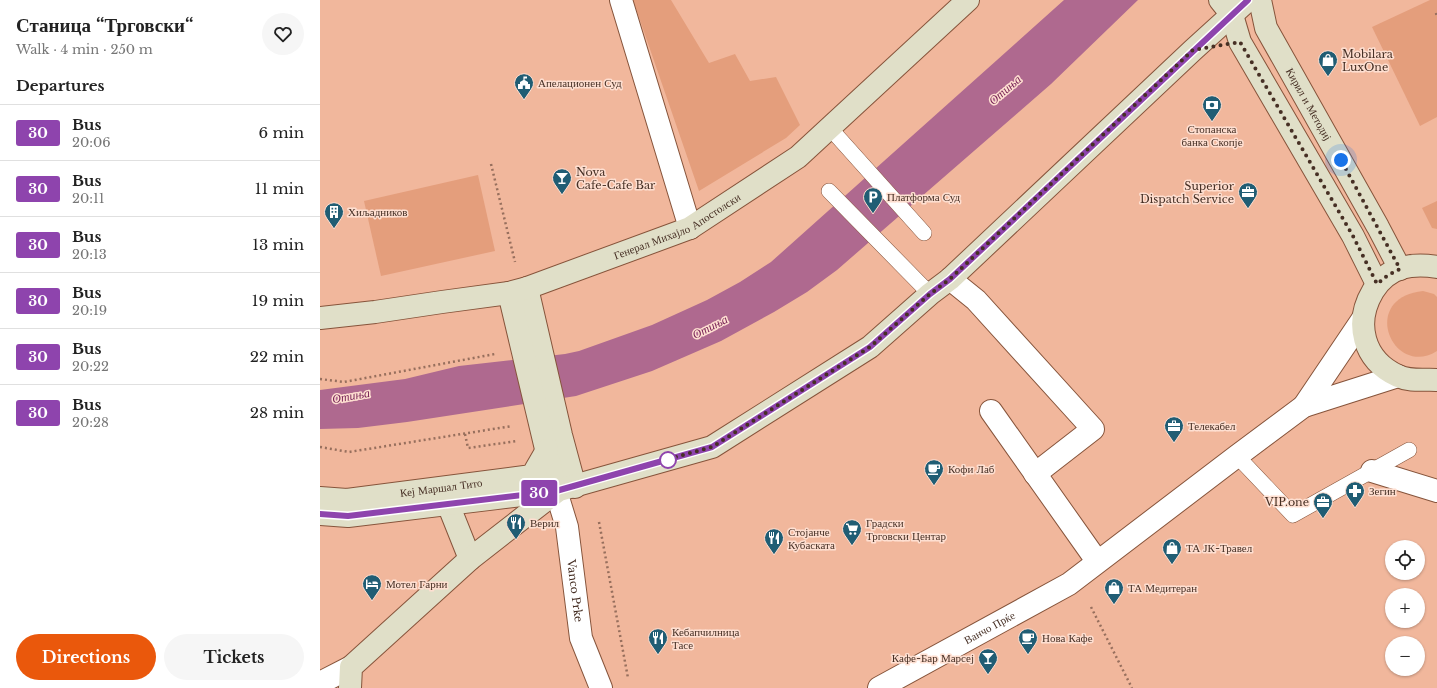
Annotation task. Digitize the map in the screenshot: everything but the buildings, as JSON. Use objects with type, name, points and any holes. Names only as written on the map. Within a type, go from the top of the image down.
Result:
[{"type":"street","points":[[621,0],[690,228]]},
{"type":"street","name":"Генерал Михајло Апостолски","points":[[320,318],[375,312],[518,291],[690,228],[798,157],[968,0]]},
{"type":"street","name":"Кеј Маршал Тито","points":[[320,514],[348,516],[565,489],[712,447],[870,347],[930,294],[950,279],[1193,50],[1226,7],[1248,0]]},
{"type":"street","name":"Кирил и Методиј","points":[[1260,0],[1266,28],[1400,269]]},
{"type":"street","points":[[1266,28],[1275,0]]},
{"type":"street","points":[[1226,7],[1240,42],[1353,236],[1377,284]]},
{"type":"street","points":[[1193,50],[1240,42]]},
{"type":"street","points":[[1435,379],[1414,380],[1398,376],[1383,367],[1372,354],[1364,338],[1362,320],[1366,302],[1377,284],[1388,275],[1400,269],[1416,265],[1437,267]]},
{"type":"street","points":[[950,279],[976,300],[1093,429],[1035,474]]},
{"type":"street","points":[[320,683],[350,677],[470,559],[503,532],[565,489],[550,441],[518,291]]},
{"type":"street","points":[[1304,406],[1362,320]]},
{"type":"street","points":[[1304,406],[1398,376]]},
{"type":"street","name":"Ванчо Прќе","points":[[879,688],[1069,584],[1097,561],[1304,406]]},
{"type":"street","points":[[991,411],[1097,561]]},
{"type":"street","name":"Кеј Маршал Тито","points":[[320,498],[347,500],[532,476],[550,441]]},
{"type":"street","points":[[1372,471],[1437,490]]},
{"type":"street","name":"Vanco Prke","points":[[565,489],[567,527],[581,638],[601,688]]},
{"type":"street","points":[[502,497],[503,532]]},
{"type":"street","points":[[448,504],[470,559]]},
{"type":"lane","points":[[829,128],[924,234]]},
{"type":"lane","points":[[829,191],[930,294]]},
{"type":"lane","points":[[1237,456],[1292,515],[1409,450]]},
{"type":"path","points":[[1436,13],[1437,17]]},
{"type":"path","points":[[491,164],[516,265]]},
{"type":"path","points":[[320,379],[344,382],[495,354]]},
{"type":"path","points":[[320,447],[350,452],[512,426]]},
{"type":"path","points":[[465,434],[468,448],[517,441],[518,446]]},
{"type":"path","points":[[599,522],[629,680]]},
{"type":"path","points":[[1091,607],[1132,688]]},
{"type":"shaded area","points":[[633,0],[671,0],[709,63],[735,54],[750,81],[776,77],[800,125],[786,138],[699,191]]},
{"type":"shaded area","points":[[1430,0],[1437,0],[1437,117],[1420,126],[1372,27]]},
{"type":"shaded area","points":[[478,175],[495,251],[381,276],[364,201]]},
{"type":"shaded area","points":[[1437,201],[1437,229],[1432,228],[1422,208]]},
{"type":"shaded area","points":[[1423,291],[1434,294],[1437,297],[1437,351],[1421,357],[1407,354],[1396,346],[1389,334],[1387,320],[1392,307],[1403,297]]},
{"type":"water","name":"Отиња","points":[[1064,0],[1138,0],[1051,84],[837,270],[807,292],[774,312],[721,341],[652,371],[576,396],[407,422],[358,428],[320,429],[320,390],[405,379],[459,366],[565,354],[579,351],[652,325],[707,300],[740,282],[771,262]]},
{"type":"bus line","name":"30","points":[[320,514],[348,516],[556,491],[575,487],[712,447],[870,347],[930,294],[950,279],[1248,0]]},
{"type":"place","name":"Mobilara LuxOne","points":[[1328,77]]},
{"type":"place","name":"Апелационен Суд","points":[[524,100]]},
{"type":"place","name":"Стопанска банка Скопје","points":[[1212,122]]},
{"type":"place","name":"Nova Cafe-Cafe Bar","points":[[562,195]]},
{"type":"place","name":"Superior Dispatch Service","points":[[1248,209]]},
{"type":"place","name":"Платформа Суд","points":[[873,214]]},
{"type":"place","name":"Хиљадников","points":[[334,229]]},
{"type":"place","name":"Телекабел","points":[[1174,443]]},
{"type":"place","name":"Кофи Лаб","points":[[934,486]]},
{"type":"place","name":"Зегин","points":[[1355,508]]},
{"type":"place","name":"VIP.one","points":[[1323,519]]},
{"type":"place","name":"Верил","points":[[516,540]]},
{"type":"place","name":"Градски Трговски Центар","points":[[852,546]]},
{"type":"place","name":"Стојанче Кубаската","points":[[774,555]]},
{"type":"place","name":"ТА ЈК-Травел","points":[[1172,565]]},
{"type":"place","name":"Мотел Гарни","points":[[372,601]]},
{"type":"place","name":"ТА Медитеран","points":[[1114,605]]},
{"type":"place","name":"Кебапчилница Тасе","points":[[658,655]]},
{"type":"place","name":"Нова Кафе","points":[[1028,655]]},
{"type":"place","name":"Кафе-Бар Марсеј","points":[[988,675]]},
{"type":"route","points":[[668,460],[665,460],[712,447],[870,347],[930,294],[950,279],[1193,50],[1240,42],[1353,236],[1377,284],[1388,275],[1400,269],[1341,160]]}]
